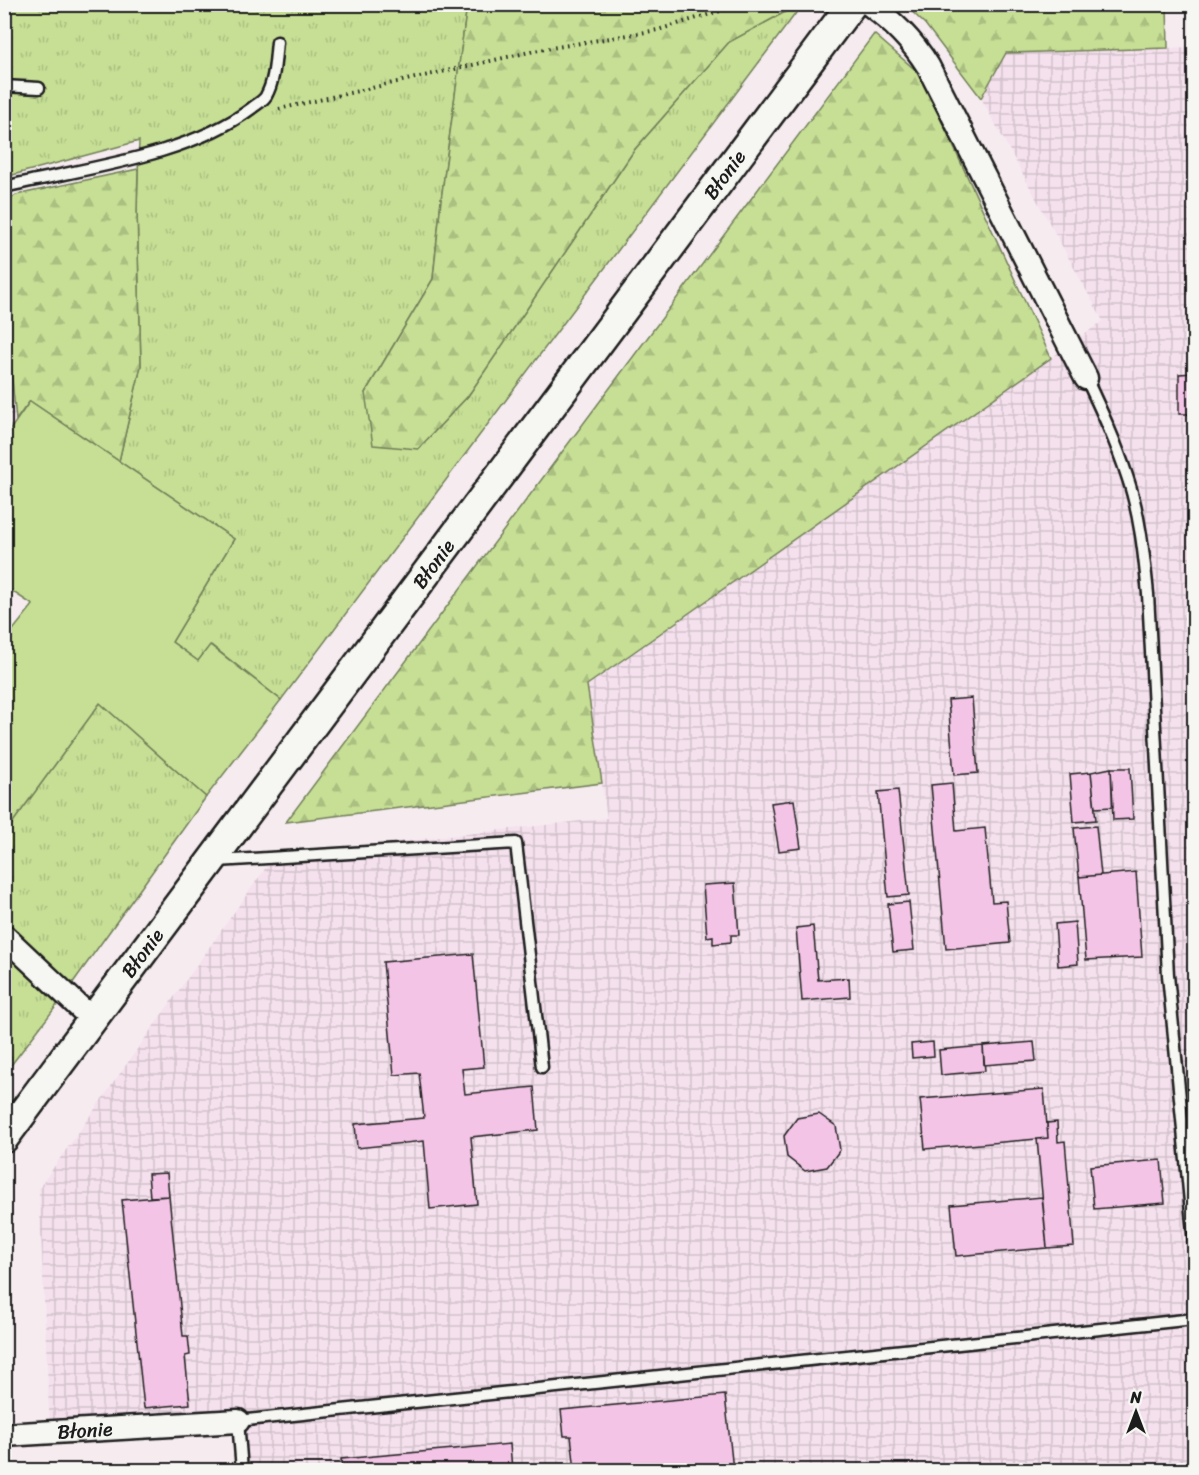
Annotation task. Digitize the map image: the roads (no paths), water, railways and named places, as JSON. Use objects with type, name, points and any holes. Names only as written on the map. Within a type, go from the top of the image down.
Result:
[{"type":"street","name":"Błonie","points":[[8,1137],[92,1019],[852,4]]},
{"type":"street","points":[[869,4],[891,21],[919,50],[1086,378]]},
{"type":"street","points":[[4,936],[92,1019]]},
{"type":"street","name":"Błonie","points":[[4,1435],[238,1421]]},
{"type":"lane","points":[[4,188],[186,144],[238,119],[265,98],[273,76],[277,42]]},
{"type":"lane","points":[[4,86],[39,88]]},
{"type":"lane","points":[[1086,378],[1128,478],[1144,553],[1168,975],[1194,1243]]},
{"type":"lane","points":[[210,861],[516,843],[542,1067]]},
{"type":"lane","points":[[242,1470],[238,1421],[1194,1318]]}]
